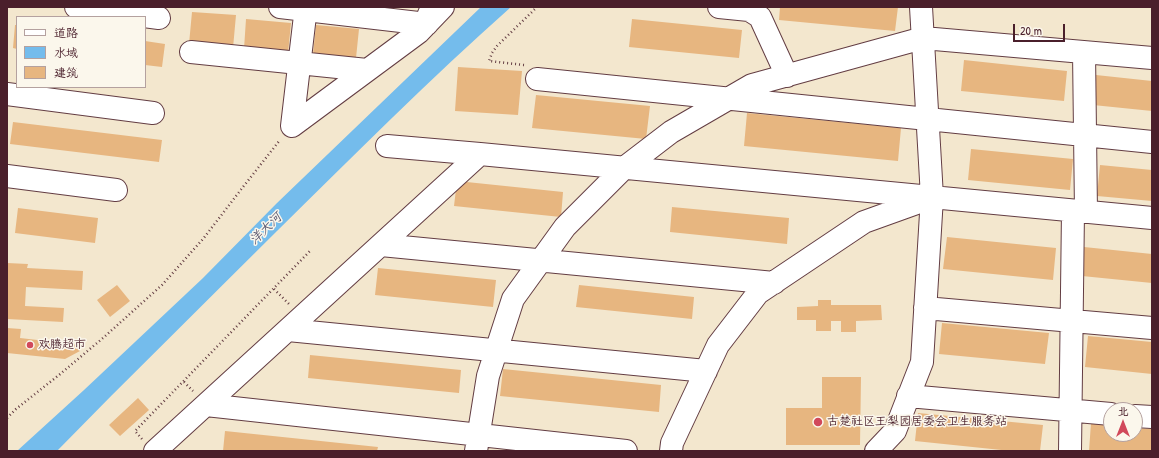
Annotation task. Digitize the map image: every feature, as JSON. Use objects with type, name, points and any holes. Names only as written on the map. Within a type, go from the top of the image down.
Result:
[{"type":"lane","points":[[76,7],[144,16]]},
{"type":"lane","points":[[280,7],[428,15],[443,7]]},
{"type":"lane","points":[[719,7],[762,12],[787,76]]},
{"type":"lane","points":[[876,451],[895,431],[922,362],[932,197],[921,7]]},
{"type":"lane","points":[[292,126],[306,8]]},
{"type":"lane","points":[[292,126],[419,32],[428,15]]},
{"type":"lane","points":[[146,16],[159,18]]},
{"type":"lane","points":[[477,443],[488,376],[513,299],[565,227],[624,168],[671,132],[752,85],[923,38],[1152,58]]},
{"type":"lane","points":[[191,52],[367,70]]},
{"type":"lane","points":[[1070,451],[1071,321],[1085,135],[1084,52]]},
{"type":"lane","points":[[537,79],[1152,142]]},
{"type":"lane","points":[[7,94],[153,113]]},
{"type":"lane","points":[[387,146],[1152,218]]},
{"type":"lane","points":[[150,446],[206,405],[480,154]]},
{"type":"lane","points":[[7,176],[116,190]]},
{"type":"lane","points":[[671,451],[672,443],[718,345],[758,293],[864,222],[932,197]]},
{"type":"lane","points":[[381,245],[774,283]]},
{"type":"lane","points":[[925,308],[1152,328]]},
{"type":"lane","points":[[288,330],[706,371]]},
{"type":"lane","points":[[908,396],[1103,413]]},
{"type":"lane","points":[[206,405],[477,443],[626,451]]},
{"type":"path","points":[[537,7],[497,46],[489,61],[529,66],[537,79]]},
{"type":"path","points":[[7,418],[16,409],[59,375],[162,285],[203,239],[292,126]]},
{"type":"path","points":[[150,446],[135,431],[310,251]]},
{"type":"water","name":"洋大河","points":[[481,7],[511,7],[363,146],[57,451],[17,451],[203,278],[277,203]]},
{"type":"building","points":[[780,7],[898,7],[895,31],[779,20]]},
{"type":"building","points":[[192,12],[236,15],[233,48],[189,44]]},
{"type":"building","points":[[246,19],[291,23],[288,53],[244,49]]},
{"type":"building","points":[[632,19],[742,30],[739,58],[629,47]]},
{"type":"building","points":[[15,25],[16,25],[16,49],[13,48]]},
{"type":"building","points":[[316,25],[359,29],[356,58],[313,54]]},
{"type":"building","points":[[146,41],[165,44],[162,67],[146,65]]},
{"type":"building","points":[[964,60],[1067,71],[1064,101],[961,91]]},
{"type":"building","points":[[458,67],[522,71],[518,115],[455,111]]},
{"type":"building","points":[[1096,75],[1152,81],[1152,111],[1093,105]]},
{"type":"building","points":[[536,95],[650,106],[646,139],[532,128]]},
{"type":"building","points":[[747,113],[901,128],[898,161],[744,146]]},
{"type":"building","points":[[13,122],[162,140],[159,162],[10,144]]},
{"type":"building","points":[[971,149],[1073,159],[1070,190],[968,180]]},
{"type":"building","points":[[1100,165],[1152,170],[1152,201],[1097,196]]},
{"type":"building","points":[[457,181],[563,192],[561,217],[454,206]]},
{"type":"building","points":[[672,207],[789,218],[787,244],[670,232]]},
{"type":"building","points":[[18,208],[98,218],[95,243],[15,233]]},
{"type":"building","points":[[947,237],[1056,248],[1053,280],[943,269]]},
{"type":"building","points":[[1084,247],[1152,254],[1152,283],[1082,276]]},
{"type":"building","points":[[7,263],[28,264],[27,268],[83,271],[82,290],[26,287],[25,306],[64,308],[63,322],[7,319]]},
{"type":"building","points":[[378,268],[496,280],[493,307],[375,295]]},
{"type":"building","points":[[117,285],[130,301],[110,317],[97,300]]},
{"type":"building","points":[[579,285],[694,297],[692,319],[576,307]]},
{"type":"building","points":[[818,300],[831,300],[831,305],[881,305],[882,320],[856,321],[856,332],[841,332],[841,321],[831,321],[831,331],[816,331],[816,320],[797,320],[797,307],[818,306]]},
{"type":"building","points":[[942,323],[1049,333],[1045,364],[939,354]]},
{"type":"building","points":[[7,328],[21,329],[20,338],[81,345],[80,351],[65,359],[7,353]]},
{"type":"building","points":[[1088,336],[1152,342],[1152,374],[1085,367]]},
{"type":"building","points":[[310,355],[461,370],[459,393],[308,378]]},
{"type":"building","points":[[503,369],[661,385],[659,412],[500,396]]},
{"type":"building","points":[[822,377],[861,377],[860,445],[786,445],[786,408],[822,408]]},
{"type":"building","points":[[138,398],[149,410],[120,436],[109,425]]},
{"type":"building","points":[[918,413],[1043,425],[1040,451],[1011,451],[915,441]]},
{"type":"building","points":[[1091,423],[1103,424],[1103,442],[1143,442],[1143,428],[1152,429],[1152,451],[1089,451]]},
{"type":"building","points":[[225,431],[378,447],[377,451],[223,451]]},
{"type":"place","name":"欢腾超市","points":[[30,345]]},
{"type":"place","name":"古楚社区王梨园居委会卫生服务站","points":[[818,422]]}]
